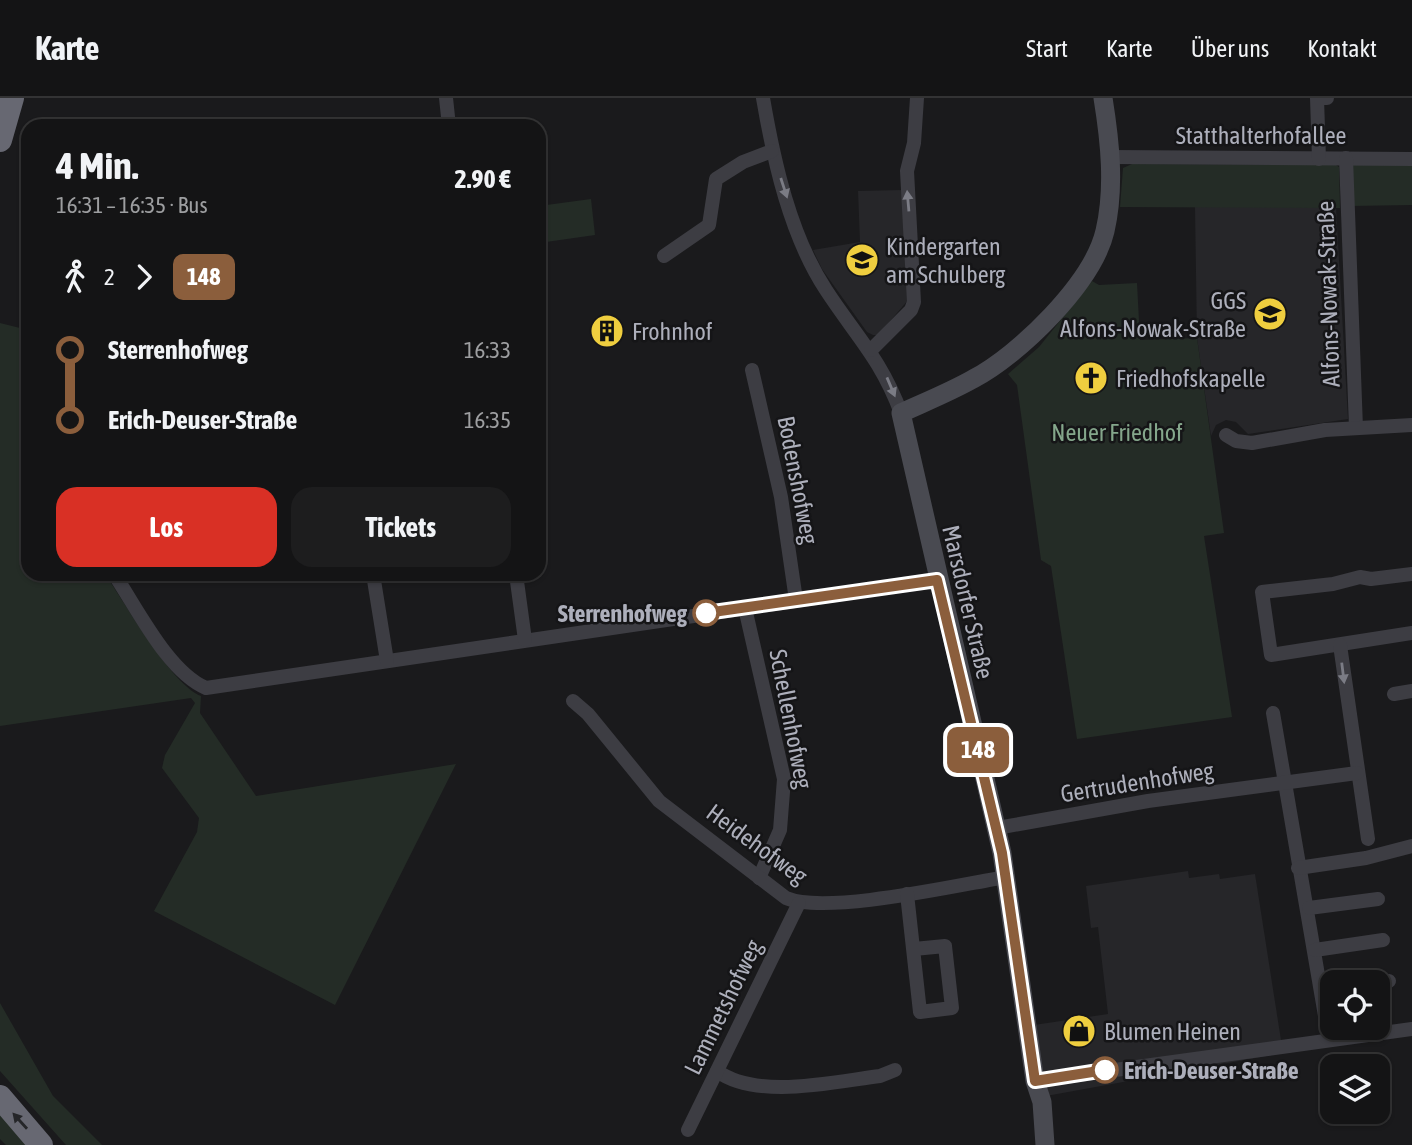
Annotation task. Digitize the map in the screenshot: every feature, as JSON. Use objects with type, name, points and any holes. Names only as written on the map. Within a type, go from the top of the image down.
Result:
[{"type":"highway","points":[[0,140],[12,98]]},
{"type":"highway","points":[[0,1097],[41,1145]]},
{"type":"street","points":[[446,98],[448,119]]},
{"type":"street","name":"Marsdorfer Straße","points":[[763,98],[772,151],[806,253],[826,291],[870,349],[885,375],[901,413],[1006,877],[1035,1081],[1042,1102],[1045,1145]]},
{"type":"street","points":[[870,349],[911,310],[914,302],[907,171],[914,143],[917,98]]},
{"type":"street","points":[[901,413],[974,379],[1003,359],[1060,305],[1079,281],[1105,233],[1109,203],[1109,157],[1103,98]]},
{"type":"street","points":[[1319,159],[1317,99],[1328,98]]},
{"type":"street","points":[[664,256],[709,225],[714,186],[721,173],[772,151]]},
{"type":"street","name":"Statthalterhofallee","points":[[1109,157],[1412,159]]},
{"type":"street","name":"Alfons-Nowak-Straße","points":[[1346,158],[1356,428]]},
{"type":"street","name":"Bodenshofweg","points":[[752,370],[781,497],[796,600]]},
{"type":"street","points":[[1226,435],[1236,441],[1252,443],[1356,428],[1412,425]]},
{"type":"street","points":[[1412,574],[1371,579],[1360,577],[1332,584],[1262,592],[1271,655],[1412,632]]},
{"type":"street","points":[[119,581],[176,666],[200,685],[211,688],[937,580]]},
{"type":"street","points":[[374,581],[387,661]]},
{"type":"street","points":[[517,581],[525,640]]},
{"type":"street","name":"Schellenhofweg","points":[[746,608],[784,779],[780,830],[759,878]]},
{"type":"street","points":[[1340,645],[1368,839]]},
{"type":"street","points":[[1394,694],[1412,691]]},
{"type":"street","name":"Heidehofweg","points":[[573,701],[588,714],[659,801],[759,878],[799,904],[817,905],[907,894],[1006,877]]},
{"type":"street","points":[[1273,713],[1298,869],[1305,884],[1315,950],[1321,970]]},
{"type":"street","name":"Gertrudenhofweg","points":[[996,828],[1148,801],[1357,773]]},
{"type":"street","points":[[1298,869],[1366,858],[1412,846]]},
{"type":"street","points":[[907,894],[920,1012],[952,1008],[945,946],[914,949]]},
{"type":"street","points":[[1308,908],[1378,899]]},
{"type":"street","name":"Lammetshofweg","points":[[688,1130],[799,904]]},
{"type":"street","points":[[1315,950],[1383,940]]},
{"type":"street","points":[[1390,1032],[1412,1029]]},
{"type":"street","points":[[1035,1081],[1322,1040]]},
{"type":"street","points":[[717,1071],[730,1080],[748,1086],[770,1086],[867,1077],[895,1070]]},
{"type":"shaded area","name":"Kindergarten am Schulberg","points":[[902,190],[909,299],[878,335],[873,335],[867,332],[822,269],[813,250],[860,242],[858,191]]},
{"type":"shaded area","name":"GGS Alfons-Nowak-Straße","points":[[1195,207],[1336,207],[1348,419],[1248,434],[1236,422],[1226,420],[1216,425],[1211,436],[1197,338]]},
{"type":"shaded area","points":[[1188,871],[1189,878],[1219,874],[1220,879],[1255,874],[1283,1053],[1046,1096],[1034,1025],[1108,1014],[1098,927],[1091,928],[1086,886]]},
{"type":"green space","points":[[1349,162],[1412,163],[1412,205],[1350,206]]},
{"type":"green space","points":[[1132,164],[1336,165],[1339,167],[1340,208],[1120,207],[1123,168]]},
{"type":"green space","points":[[591,199],[595,235],[546,242],[546,205]]},
{"type":"green space","name":"Neuer Friedhof","points":[[1092,281],[1099,285],[1137,283],[1140,340],[1197,338],[1224,533],[1204,536],[1232,717],[1077,739],[1051,566],[1041,560],[1017,385],[1008,374],[1039,347]]},
{"type":"green space","points":[[0,323],[21,328],[21,581],[110,581],[163,660],[189,689],[201,696],[200,713],[256,796],[456,764],[335,1005],[154,911],[197,832],[199,818],[162,768],[165,755],[195,703],[191,698],[0,726]]},
{"type":"green space","points":[[0,1003],[53,1096],[102,1145],[66,1145],[0,1071]]},
{"type":"green space","points":[[0,1106],[32,1145],[6,1145],[0,1139]]},
{"type":"bus line","name":"148","points":[[706,613],[937,580],[1002,853],[1035,1081],[1105,1070]]},
{"type":"place","name":"Kindergarten am Schulberg","points":[[862,260]]},
{"type":"place","name":"GGS Alfons-Nowak-Straße","points":[[1270,314]]},
{"type":"place","name":"Frohnhof","points":[[607,331]]},
{"type":"place","name":"Friedhofskapelle","points":[[1091,378]]},
{"type":"place","name":"Sterrenhofweg","points":[[706,613]]},
{"type":"place","name":"Blumen Heinen","points":[[1079,1031]]},
{"type":"place","name":"Erich-Deuser-Straße","points":[[1105,1070]]}]
